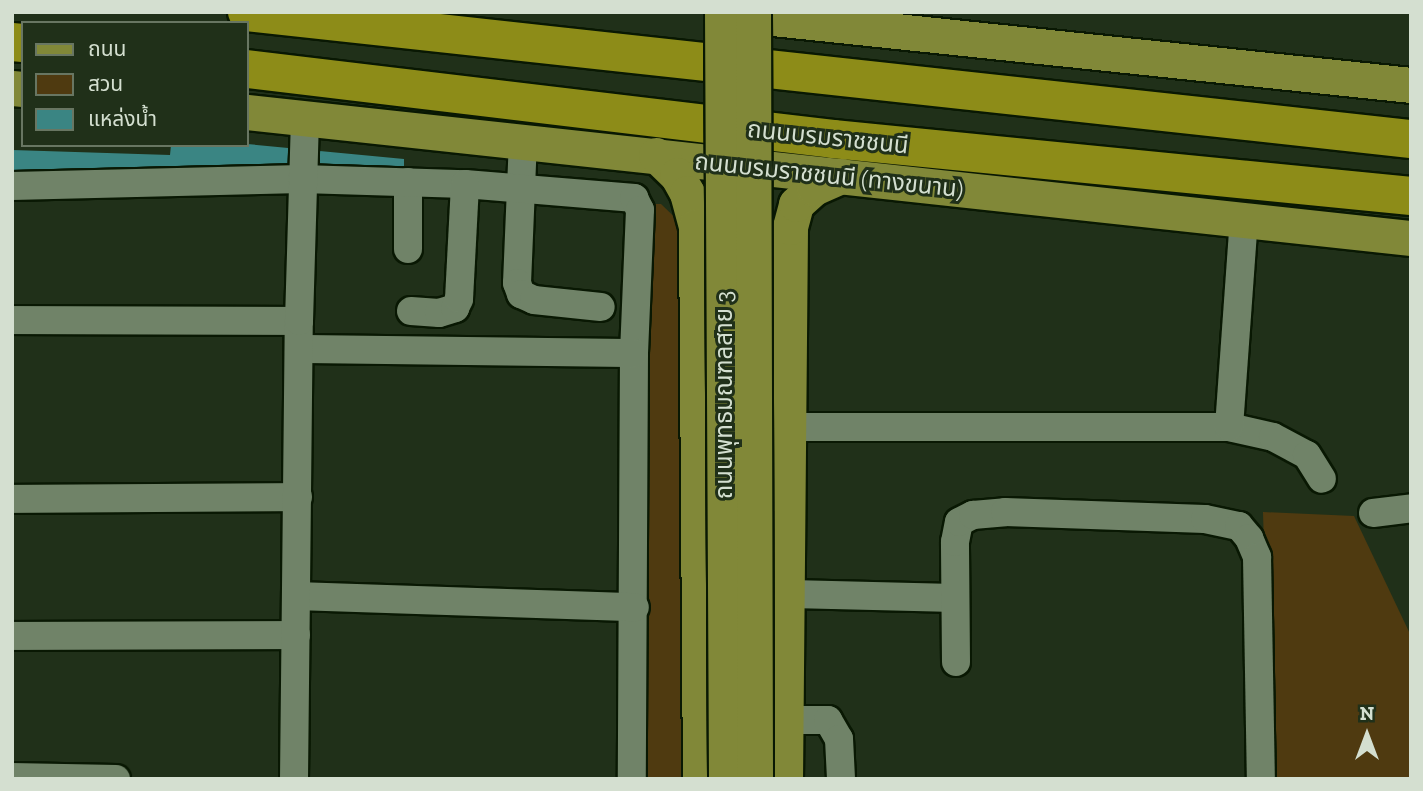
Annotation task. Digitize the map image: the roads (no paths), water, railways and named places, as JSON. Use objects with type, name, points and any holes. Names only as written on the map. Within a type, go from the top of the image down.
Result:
[{"type":"highway","points":[[247,12],[1411,139]]},
{"type":"highway","name":"ถนนบรมราชชนนี","points":[[248,69],[833,139],[1411,196]]},
{"type":"main road","points":[[721,12],[821,18],[1411,85]]},
{"type":"main road","name":"ถนนพุทธมณฑลสาย 3","points":[[721,12],[726,779]]},
{"type":"main road","name":"ถนนพุทธมณฑลสาย 3","points":[[752,12],[755,779]]},
{"type":"main road","name":"ถนนบรมราชชนนี (ทางขนาน)","points":[[248,112],[304,132],[523,141],[1411,238]]},
{"type":"main road","points":[[656,155],[677,175],[693,211],[698,342],[701,779]]},
{"type":"main road","points":[[785,779],[790,226],[796,204],[814,188],[841,176]]},
{"type":"main road","points":[[698,342],[723,314],[761,316],[779,334],[789,363]]},
{"type":"street","points":[[294,779],[304,132]]},
{"type":"street","points":[[523,141],[517,283],[521,294],[534,299],[601,307]]},
{"type":"street","points":[[12,186],[302,178],[465,184],[634,198],[640,210],[634,353],[635,607],[632,779]]},
{"type":"street","points":[[408,182],[408,249]]},
{"type":"street","points":[[411,311],[439,313],[455,308],[459,299],[465,184]]},
{"type":"street","points":[[1229,427],[1244,220]]},
{"type":"street","points":[[12,320],[634,353]]},
{"type":"street","points":[[789,427],[1229,427],[1273,437],[1307,455],[1322,479]]},
{"type":"street","points":[[12,499],[298,497]]},
{"type":"street","points":[[1373,513],[1411,508]]},
{"type":"street","points":[[956,662],[955,542],[959,522],[973,515],[1005,512],[1205,519],[1239,526],[1249,538],[1257,556],[1261,779]]},
{"type":"street","points":[[787,594],[956,598]]},
{"type":"street","points":[[296,596],[635,607]]},
{"type":"street","points":[[12,636],[296,635]]},
{"type":"street","points":[[786,720],[828,720],[839,739],[841,779]]},
{"type":"street","points":[[12,777],[116,779]]},
{"type":"water","points":[[248,144],[404,159],[404,167],[12,171],[12,150],[170,155],[171,147],[248,147]]}]
